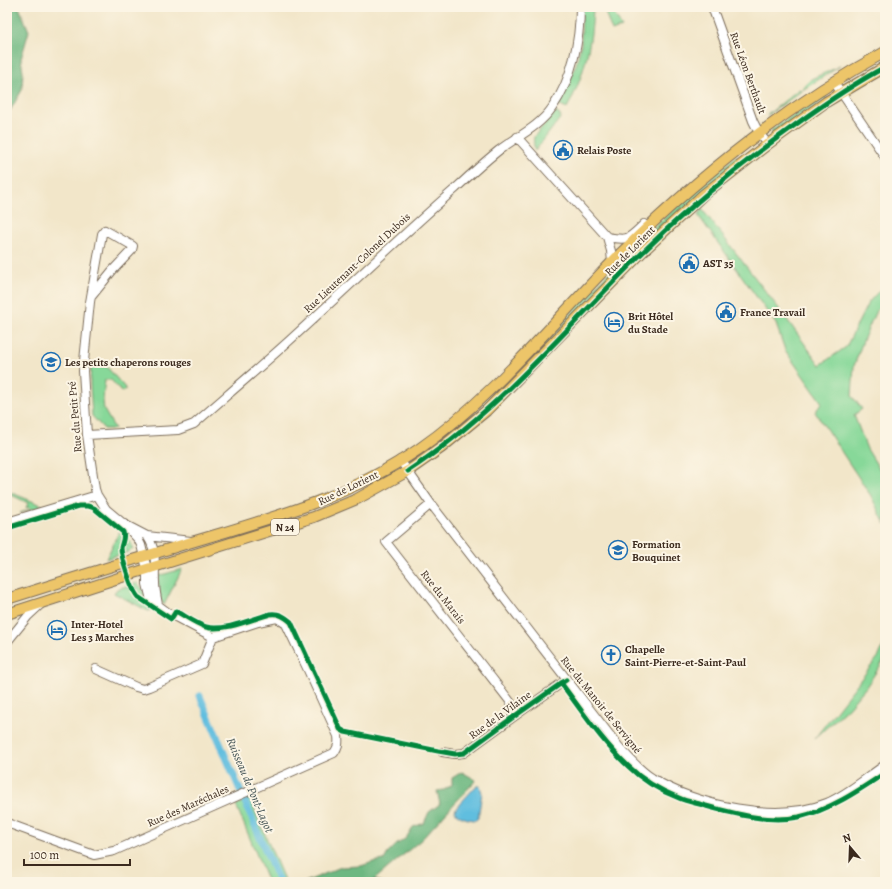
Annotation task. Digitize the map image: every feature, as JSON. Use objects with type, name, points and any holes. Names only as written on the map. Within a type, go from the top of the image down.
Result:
[{"type":"main road","name":"Rue de Lorient","points":[[7,599],[288,513],[345,490],[370,478],[417,450],[460,417],[514,367],[622,252],[673,203],[759,133],[834,82],[885,52]]},
{"type":"main road","name":"Rue de Lorient","points":[[7,614],[314,518],[350,502],[408,471],[467,428],[486,411],[626,269],[703,195],[768,144],[841,93],[885,67]]},
{"type":"main road","points":[[288,513],[292,524]]},
{"type":"street","name":"Rue Lieutenant-Colonel Dubois","points":[[88,435],[178,430],[194,424],[289,341],[422,218],[497,152],[517,137],[534,127],[552,108],[567,80],[577,48],[580,7]]},
{"type":"street","name":"Rue Léon Berthault","points":[[712,7],[753,121],[759,133],[768,144]]},
{"type":"street","points":[[834,82],[885,157]]},
{"type":"street","points":[[517,137],[607,237],[611,251],[612,263]]},
{"type":"street","name":"Rue de Lorient","points":[[607,237],[622,240],[629,238],[665,205],[673,203]]},
{"type":"street","name":"Rue du Petit Pré","points":[[91,297],[112,271],[132,250],[133,246],[105,230],[102,234],[91,297],[83,371],[93,480],[97,495],[111,514],[124,524],[147,536],[196,541]]},
{"type":"street","name":"Rue de Lorient","points":[[622,252],[626,269]]},
{"type":"street","points":[[514,367],[520,377]]},
{"type":"street","name":"Rue du Manoir de Servigné","points":[[400,460],[566,680],[619,747],[651,778],[684,795],[724,806],[755,811],[778,812],[805,809],[826,803],[843,794],[885,765]]},
{"type":"street","points":[[7,522],[97,495]]},
{"type":"street","name":"Rue du Marais","points":[[432,504],[386,542],[519,712]]},
{"type":"street","name":"Rue du Petit Pré","points":[[124,524],[140,542],[144,556]]},
{"type":"street","points":[[96,669],[143,689],[202,664],[213,637],[170,614],[151,600],[147,584],[155,553],[151,540],[147,536]]},
{"type":"street","points":[[144,556],[151,568]]},
{"type":"street","points":[[7,642],[28,616],[42,603]]},
{"type":"street","name":"Rue des Maréchales","points":[[7,823],[94,855],[114,851],[334,753],[339,744],[338,736],[286,624],[277,618],[258,622],[213,637]]},
{"type":"street","name":"Rue de la Vilaine","points":[[442,752],[464,754],[519,712],[566,680]]},
{"type":"green space","points":[[7,7],[19,7],[29,31],[21,59],[23,71],[22,90],[7,116]]},
{"type":"green space","points":[[582,7],[593,7],[591,34],[586,60],[578,84],[567,108],[558,104],[576,65],[581,45]]},
{"type":"green space","points":[[603,7],[610,7],[622,27],[612,31]]},
{"type":"green space","points":[[840,66],[804,89],[767,116],[769,112],[771,112],[799,89],[801,90],[811,79]]},
{"type":"green space","points":[[824,94],[827,98],[774,134],[771,130]]},
{"type":"green space","points":[[555,112],[561,117],[535,151],[534,137]]},
{"type":"green space","points":[[736,156],[739,161],[636,254],[634,251],[652,233],[655,226]]},
{"type":"green space","points":[[702,209],[783,314],[820,365],[846,347],[868,303],[885,284],[885,301],[875,313],[854,366],[852,396],[862,409],[854,415],[867,449],[885,478],[885,524],[871,496],[815,412],[822,403],[785,350],[776,324],[698,215]]},
{"type":"green space","points":[[622,259],[623,267],[522,368],[520,365]]},
{"type":"green space","points":[[91,366],[106,366],[126,389],[122,392],[111,380],[105,380],[103,400],[104,410],[115,429],[104,429],[92,416],[90,384]]},
{"type":"green space","points":[[7,491],[44,506],[20,513],[31,509],[30,507],[26,508],[28,503],[7,493]]},
{"type":"green space","points":[[119,532],[131,542],[133,549],[106,559]]},
{"type":"green space","points":[[182,569],[164,605],[160,599],[158,576]]},
{"type":"green space","points":[[137,583],[143,589],[151,610],[148,611],[114,593],[117,589]]},
{"type":"green space","points":[[885,641],[884,660],[866,687],[848,708],[814,739],[879,656]]},
{"type":"green space","points":[[462,772],[476,780],[422,839],[374,880],[381,882],[305,882],[341,867],[361,866],[384,860],[388,853],[396,845],[406,838],[413,827],[424,823],[429,812],[440,804],[437,791],[444,790],[452,785],[452,778]]},
{"type":"green space","points":[[250,798],[285,882],[268,882],[236,805]]},
{"type":"water","points":[[476,786],[480,786],[482,793],[478,818],[476,820],[467,819],[455,811]]},
{"type":"waterway","name":"Ruisseau de Pont-Lagot","points":[[200,696],[279,882]]},
{"type":"cycle path","points":[[408,471],[468,426],[523,376],[647,248],[708,193],[751,158],[806,117],[850,87],[885,67]]},
{"type":"cycle path","points":[[7,528],[79,506],[88,506],[94,508],[123,532],[124,538],[121,548],[123,558],[130,581],[138,597],[171,619],[176,611],[198,624],[206,627],[221,628],[270,614],[276,614],[284,617],[291,622],[340,729],[345,732],[438,751],[455,754],[464,753],[566,680]]},
{"type":"cycle path","points":[[561,683],[601,737],[633,771],[672,795],[728,812],[752,817],[775,819],[799,817],[833,805],[885,773]]},
{"type":"place","name":"Relais Poste","points":[[563,150]]},
{"type":"place","name":"AST 35","points":[[689,263]]},
{"type":"place","name":"France Travail","points":[[726,312]]},
{"type":"place","name":"Brit Hôtel du Stade","points":[[614,322]]},
{"type":"place","name":"Les petits chaperons rouges","points":[[51,362]]},
{"type":"place","name":"Formation Bouquinet","points":[[618,550]]},
{"type":"place","name":"Inter-Hotel Les 3 Marches","points":[[57,630]]},
{"type":"place","name":"Chapelle Saint-Pierre-et-Saint-Paul","points":[[611,655]]}]
